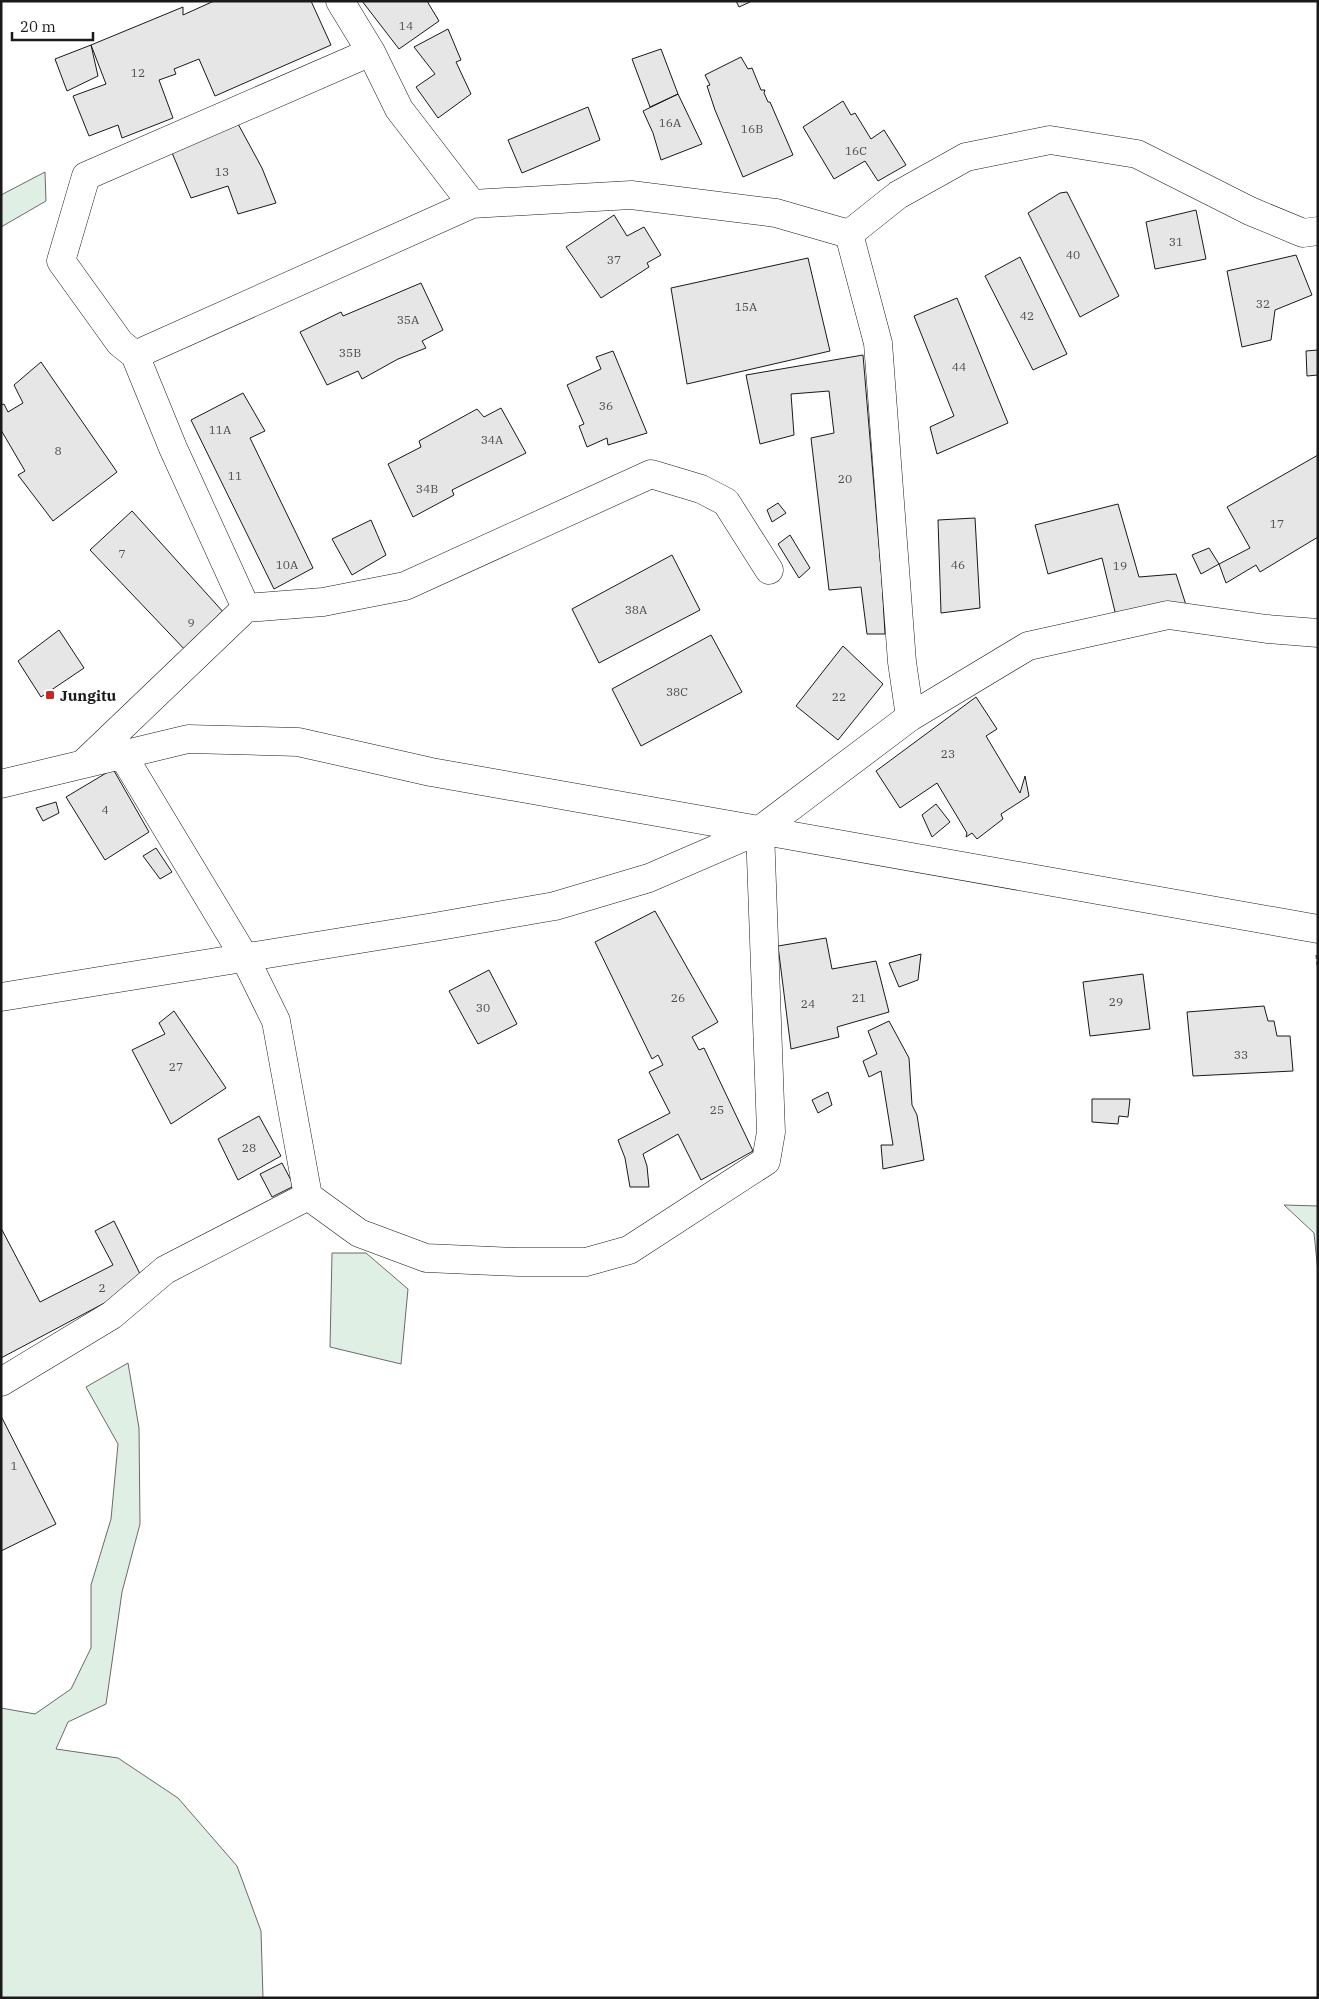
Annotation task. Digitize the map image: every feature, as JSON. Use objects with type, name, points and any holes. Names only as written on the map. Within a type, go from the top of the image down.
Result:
[{"type":"street","points":[[340,1],[371,52],[399,109],[472,204]]},
{"type":"street","points":[[246,608],[173,448],[136,355],[120,343],[61,261],[86,176],[371,52]]},
{"type":"street","points":[[849,234],[898,195],[966,157],[1050,140],[1137,154],[1250,211],[1303,233],[1318,231]]},
{"type":"street","points":[[136,355],[472,204],[631,195],[776,213],[849,234]]},
{"type":"street","points":[[849,234],[878,343],[902,662],[910,717]]},
{"type":"street","points":[[84,763],[246,608],[323,602],[406,586],[651,474],[700,489],[726,502],[769,570]]},
{"type":"street","points":[[1,997],[555,906],[649,878],[760,830],[910,717],[1028,646],[1168,615],[1267,629],[1318,632]]},
{"type":"street","points":[[1,784],[188,739],[298,742],[431,772],[1318,929]]},
{"type":"street","points":[[122,754],[245,958],[276,1021],[308,1196],[359,1233],[426,1258],[518,1262],[586,1262],[629,1250],[766,1161],[771,1132],[760,830]]},
{"type":"street","points":[[1,1382],[112,1315],[165,1270],[308,1196]]},
{"type":"green space","points":[[45,172],[46,201],[1,227],[1,195]]},
{"type":"green space","points":[[1284,1205],[1318,1206],[1318,1272],[1314,1233]]},
{"type":"green space","points":[[332,1253],[366,1253],[408,1289],[401,1364],[330,1347]]},
{"type":"green space","points":[[128,1363],[139,1428],[140,1524],[122,1592],[106,1704],[68,1722],[56,1749],[118,1758],[178,1798],[237,1866],[261,1931],[263,1998],[1,1998],[1,1708],[35,1714],[71,1689],[91,1648],[91,1585],[111,1519],[118,1444],[86,1387]]},
{"type":"building","points":[[214,1],[311,1],[331,45],[215,96],[199,59],[174,69],[176,74],[159,80],[173,118],[122,138],[118,125],[89,136],[73,96],[106,84],[91,45],[183,7],[183,15]]},
{"type":"building","points":[[362,1],[427,1],[439,21],[399,49]]},
{"type":"building","points":[[736,1],[750,1],[750,2],[739,7]]},
{"type":"building","points":[[448,29],[461,60],[456,62],[471,94],[438,118],[416,87],[435,74],[414,47]]},
{"type":"building","points":[[91,45],[98,76],[67,91],[55,59]]},
{"type":"building","points":[[661,49],[678,94],[650,107],[632,59]]},
{"type":"building","points":[[741,57],[748,69],[752,68],[761,90],[765,90],[764,93],[768,102],[770,102],[793,155],[743,177],[715,110],[707,86],[710,85],[705,75]]},
{"type":"building","points":[[678,94],[702,144],[661,160],[653,133],[643,111]]},
{"type":"building","points":[[843,101],[851,115],[855,113],[871,139],[884,130],[906,165],[878,181],[865,161],[834,179],[803,127]]},
{"type":"building","points":[[588,107],[600,140],[522,173],[508,140]]},
{"type":"building","points":[[237,122],[262,168],[276,203],[238,214],[228,186],[191,198],[170,148]]},
{"type":"building","points":[[1067,192],[1119,296],[1080,317],[1028,213],[1060,193]]},
{"type":"building","points":[[1196,210],[1206,259],[1155,269],[1146,222]]},
{"type":"building","points":[[614,215],[627,236],[644,227],[661,255],[647,263],[649,267],[601,298],[566,247]]},
{"type":"building","points":[[1296,255],[1312,295],[1275,310],[1271,340],[1242,347],[1227,271]]},
{"type":"building","points":[[1020,257],[1067,354],[1033,370],[985,276]]},
{"type":"building","points":[[808,258],[830,351],[687,384],[671,288]]},
{"type":"building","points":[[421,283],[443,330],[422,341],[426,348],[398,359],[362,379],[358,371],[327,385],[300,332],[341,312],[343,316]]},
{"type":"building","points":[[957,298],[1008,423],[937,454],[930,427],[954,416],[914,316]]},
{"type":"building","points":[[1318,350],[1318,375],[1307,376],[1306,351]]},
{"type":"building","points":[[613,351],[647,433],[608,445],[607,438],[587,447],[579,426],[584,424],[567,385],[601,369],[596,357]]},
{"type":"building","points":[[863,355],[885,634],[867,634],[861,587],[829,590],[811,438],[834,433],[829,391],[791,394],[794,435],[760,444],[746,375]]},
{"type":"building","points":[[41,362],[117,472],[53,521],[18,475],[25,471],[1,430],[1,405],[4,404],[8,412],[23,403],[14,385]]},
{"type":"building","points":[[243,393],[265,431],[250,438],[313,568],[274,589],[191,420]]},
{"type":"building","points":[[501,408],[526,453],[452,490],[454,495],[413,517],[388,464],[421,447],[419,441],[477,409],[484,417]]},
{"type":"building","points":[[1318,455],[1318,537],[1260,572],[1256,565],[1226,583],[1219,564],[1250,548],[1227,507]]},
{"type":"building","points":[[778,503],[786,513],[772,522],[767,510]]},
{"type":"building","points":[[1118,504],[1139,577],[1176,574],[1187,608],[1117,620],[1102,558],[1048,574],[1035,525]]},
{"type":"building","points":[[132,511],[225,614],[188,653],[90,550]]},
{"type":"building","points":[[975,518],[980,608],[941,613],[938,520]]},
{"type":"building","points":[[371,520],[386,555],[352,575],[332,539]]},
{"type":"building","points":[[790,535],[810,568],[799,578],[778,544]]},
{"type":"building","points":[[1209,548],[1219,564],[1201,574],[1192,555]]},
{"type":"building","points":[[672,555],[700,610],[599,663],[572,609]]},
{"type":"building","points":[[59,630],[84,668],[41,697],[18,661]]},
{"type":"building","points":[[711,635],[742,692],[641,746],[612,689]]},
{"type":"building","points":[[843,646],[883,684],[838,740],[796,706]]},
{"type":"building","points":[[976,697],[997,729],[986,736],[1020,793],[1025,776],[1029,796],[1001,814],[1003,819],[977,839],[972,833],[966,837],[967,833],[937,783],[900,808],[876,771]]},
{"type":"building","points":[[113,769],[149,832],[105,860],[66,797]]},
{"type":"building","points":[[56,802],[59,813],[43,821],[36,808]]},
{"type":"building","points":[[936,804],[950,822],[932,837],[922,815]]},
{"type":"building","points":[[156,848],[172,872],[160,879],[143,856]]},
{"type":"building","points":[[655,911],[718,1022],[692,1037],[699,1050],[704,1048],[753,1151],[701,1180],[678,1134],[643,1154],[647,1166],[649,1187],[630,1187],[625,1158],[618,1140],[670,1113],[649,1072],[663,1065],[658,1055],[652,1059],[595,942]]},
{"type":"building","points":[[826,938],[832,969],[876,961],[889,1012],[837,1027],[839,1037],[791,1049],[778,946]]},
{"type":"building","points":[[921,954],[918,980],[899,987],[889,963]]},
{"type":"building","points":[[489,970],[517,1024],[478,1044],[449,991]]},
{"type":"building","points":[[1143,974],[1150,1029],[1090,1036],[1083,982]]},
{"type":"building","points":[[1264,1006],[1268,1021],[1274,1021],[1277,1036],[1290,1036],[1293,1071],[1193,1076],[1187,1012]]},
{"type":"building","points":[[174,1011],[226,1088],[171,1124],[132,1050],[165,1034],[159,1023]]},
{"type":"building","points":[[889,1021],[909,1058],[912,1105],[917,1115],[924,1160],[883,1169],[881,1145],[893,1145],[881,1071],[869,1077],[863,1061],[877,1054],[868,1031]]},
{"type":"building","points":[[828,1092],[832,1105],[818,1113],[812,1100]]},
{"type":"building","points":[[1092,1099],[1130,1099],[1128,1117],[1119,1116],[1118,1124],[1092,1122]]},
{"type":"building","points":[[259,1116],[281,1156],[238,1180],[218,1139]]},
{"type":"building","points":[[282,1163],[294,1186],[272,1197],[260,1174]]},
{"type":"building","points":[[114,1221],[144,1282],[1,1358],[1,1228],[40,1302],[113,1265],[95,1231]]},
{"type":"building","points":[[1,1416],[56,1524],[1,1551]]},
{"type":"place","name":"Jungitu","points":[[50,695]]}]
